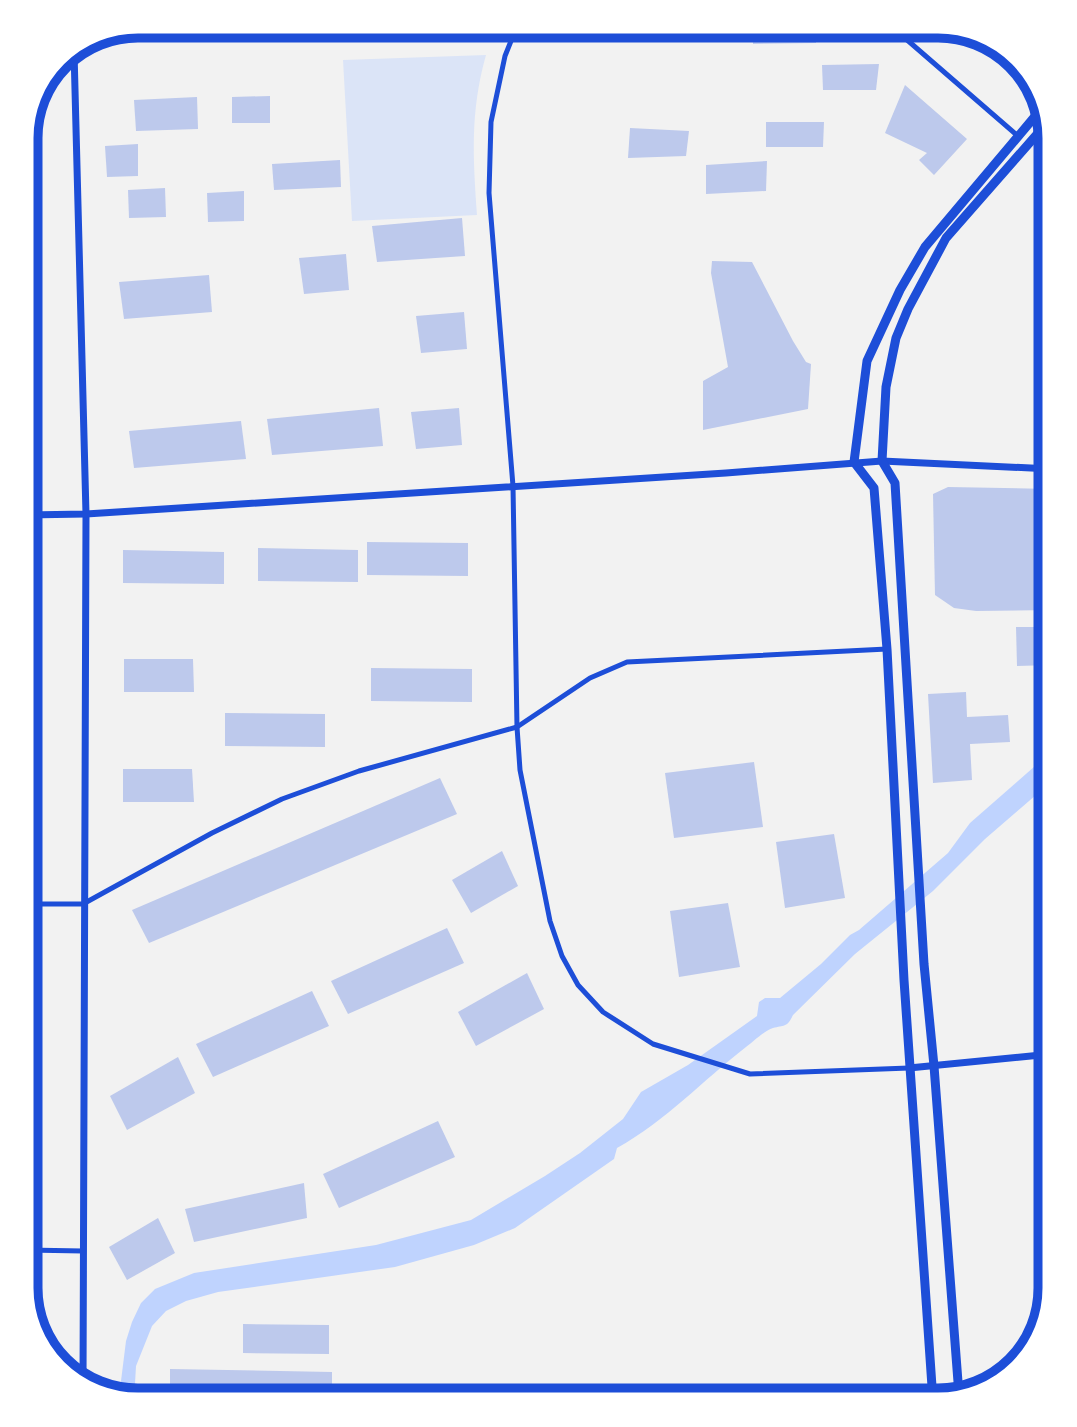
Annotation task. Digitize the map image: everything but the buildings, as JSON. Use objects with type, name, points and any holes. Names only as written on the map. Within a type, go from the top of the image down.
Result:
[{"type":"main road","points":[[932,1388],[909,1068],[887,649],[874,488],[853,462],[867,361],[901,289],[925,247],[1036,115]]},
{"type":"main road","points":[[958,1386],[924,964],[895,483],[882,461],[889,364],[908,309],[946,238],[1038,133]]},
{"type":"street","points":[[511,38],[491,122],[489,193],[513,486],[517,727],[520,770],[550,921],[562,956],[578,985],[603,1012],[653,1044],[750,1074],[909,1068],[1038,1055]]},
{"type":"street","points":[[906,39],[1018,136]]},
{"type":"street","points":[[74,62],[86,514],[83,1372]]},
{"type":"street","points":[[39,514],[86,514],[853,462],[1038,468]]},
{"type":"street","points":[[38,904],[83,904],[212,833],[282,799],[359,771],[517,727],[590,678],[627,662],[887,649]]},
{"type":"street","points":[[38,1251],[83,1251]]},
{"type":"shaded area","points":[[486,55],[475,115],[477,215],[352,221],[343,60]]},
{"type":"water","points":[[1038,763],[1038,793],[985,839],[933,891],[855,954],[787,1024],[762,1034],[668,1113],[617,1148],[614,1159],[515,1228],[474,1245],[395,1267],[218,1292],[186,1301],[166,1311],[152,1326],[136,1366],[135,1388],[120,1387],[126,1341],[132,1322],[141,1303],[155,1289],[194,1273],[376,1245],[471,1220],[580,1153],[623,1119],[641,1092],[688,1065],[757,1016],[759,1002],[765,998],[780,998],[948,853],[970,823]]}]
